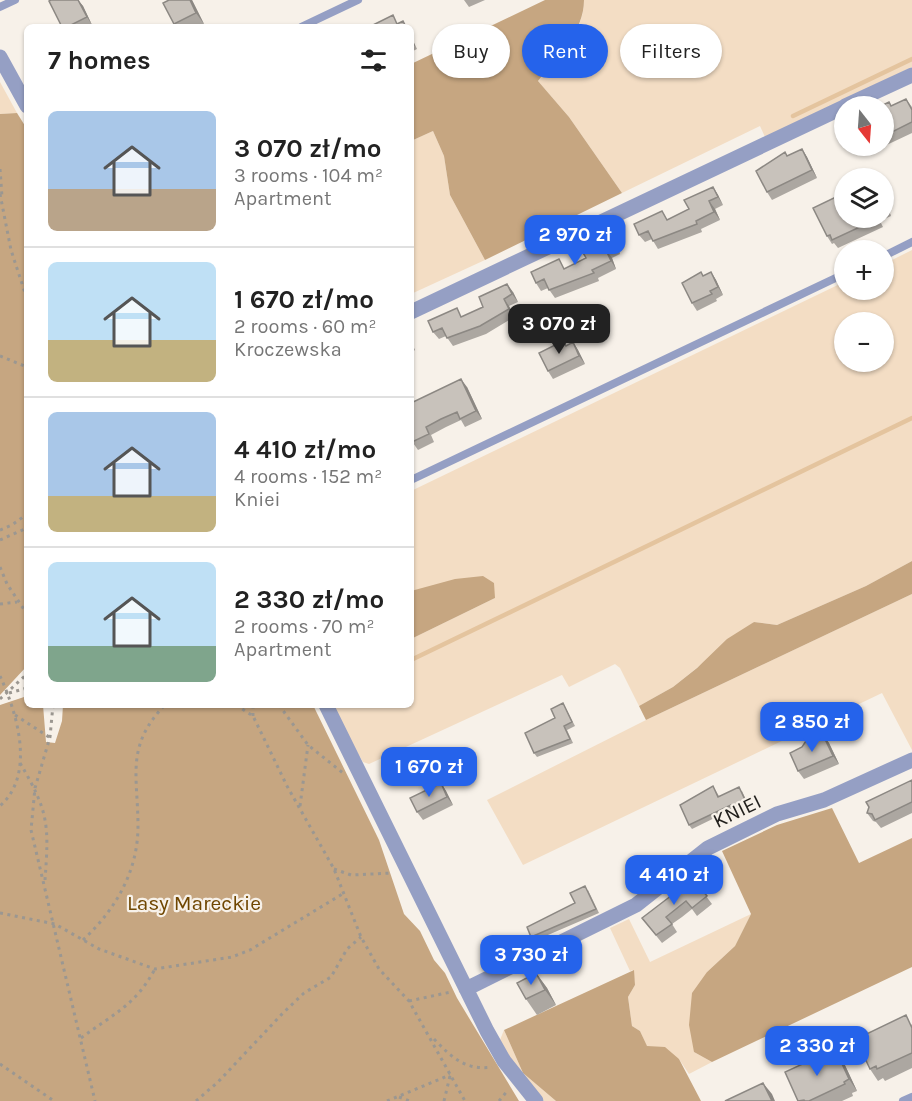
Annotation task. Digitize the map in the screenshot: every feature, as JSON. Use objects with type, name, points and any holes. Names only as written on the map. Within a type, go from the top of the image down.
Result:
[{"type":"street","points":[[0,57],[24,101]]},
{"type":"street","points":[[868,96],[912,75]]},
{"type":"street","points":[[414,311],[834,112]]},
{"type":"street","points":[[327,708],[504,1061],[536,1101]]},
{"type":"street","name":"KNIEI","points":[[466,989],[636,905],[708,848],[777,814],[824,800],[912,760]]},
{"type":"lane","points":[[0,7],[15,0]]},
{"type":"lane","points":[[307,24],[358,0]]},
{"type":"lane","points":[[894,251],[912,242]]},
{"type":"lane","points":[[414,479],[834,279]]},
{"type":"lane","points":[[903,1101],[912,1097]]},
{"type":"path","points":[[0,169],[1,196],[11,250],[24,290]]},
{"type":"path","points":[[0,356],[24,366]]},
{"type":"path","points":[[0,530],[24,516]]},
{"type":"path","points":[[0,540],[24,529]]},
{"type":"path","points":[[0,567],[17,602],[24,610]]},
{"type":"path","points":[[0,604],[17,602]]},
{"type":"path","points":[[0,676],[15,715],[20,763],[14,786],[0,806]]},
{"type":"path","points":[[0,699],[24,677]]},
{"type":"path","points":[[8,693],[24,689]]},
{"type":"path","points":[[53,708],[50,737],[35,788],[32,830],[95,1101]]},
{"type":"path","points":[[83,940],[104,920],[124,888],[135,855],[138,826],[135,795],[140,739],[163,708]]},
{"type":"path","points":[[241,708],[253,716]]},
{"type":"path","points":[[253,708],[253,716],[334,869],[361,937],[379,969],[409,1001],[465,1101]]},
{"type":"path","points":[[281,708],[308,746],[359,786],[365,784]]},
{"type":"path","points":[[15,715],[50,737]]},
{"type":"path","points":[[300,808],[308,746]]},
{"type":"path","points":[[20,763],[35,788],[46,815],[48,832],[45,883]]},
{"type":"path","points":[[334,869],[351,875],[409,872]]},
{"type":"path","points":[[0,913],[55,924],[127,961],[155,969],[232,957],[250,950],[344,892]]},
{"type":"path","points":[[196,1101],[219,1082],[304,993],[332,977],[347,949],[361,937]]},
{"type":"path","points":[[81,1038],[115,1016],[144,990],[155,969]]},
{"type":"path","points":[[409,1001],[466,989]]},
{"type":"path","points":[[430,1036],[455,1060],[477,1069],[491,1067],[504,1061]]},
{"type":"path","points":[[0,1064],[54,1101]]},
{"type":"path","points":[[387,1101],[398,1099],[450,1075]]},
{"type":"path","points":[[444,1101],[450,1075]]},
{"type":"path","points":[[398,1099],[410,1101]]},
{"type":"shaded area","points":[[584,0],[912,0],[912,67],[851,96],[834,96],[834,104],[765,137],[760,126],[622,193],[569,117],[538,81],[541,78],[608,78],[608,24],[580,24]]},
{"type":"shaded area","points":[[0,82],[17,113],[0,114]]},
{"type":"shaded area","points":[[433,131],[444,156],[450,195],[485,260],[414,293],[414,140]]},
{"type":"shaded area","points":[[912,250],[912,561],[866,586],[777,625],[754,622],[673,687],[639,706],[620,668],[615,664],[569,687],[562,675],[369,764],[363,762],[332,708],[414,708],[414,638],[495,598],[421,589],[414,590],[414,490],[834,287],[834,300],[894,300],[894,259]]},
{"type":"shaded area","points":[[912,594],[912,750],[882,693],[523,865],[487,800],[646,720]]},
{"type":"shaded area","points":[[751,914],[735,946],[707,972],[694,1052],[712,1062],[689,1074],[679,1059],[647,1047],[640,1031],[632,1026],[628,997],[635,985],[633,970],[630,971],[610,928],[629,919],[650,962]]},
{"type":"shaded area","points":[[504,1030],[523,1073],[556,1101],[544,1101],[520,1072],[500,1040]]},
{"type":"green space","points":[[545,0],[584,0],[578,24],[522,24],[522,78],[540,78],[538,81],[569,117],[622,193],[485,260],[450,195],[444,156],[433,131],[414,140],[414,63],[432,54],[432,78],[510,78],[510,24],[495,24]]},
{"type":"green space","points":[[17,113],[24,124],[24,669],[0,695],[0,114]]},
{"type":"green space","points":[[912,561],[912,594],[646,720],[639,706],[673,687],[727,639],[754,622],[777,625],[866,586]]},
{"type":"green space","points":[[483,576],[494,583],[495,598],[414,638],[414,590],[455,579]]},
{"type":"green space","name":"Lasy Mareckie","points":[[24,697],[24,708],[43,708],[46,742],[55,743],[62,721],[63,708],[314,708],[379,840],[404,914],[420,931],[434,960],[445,973],[457,998],[519,1101],[0,1101],[0,705]]},
{"type":"green space","points":[[832,808],[859,863],[912,838],[912,967],[712,1062],[694,1052],[689,1025],[692,993],[707,972],[735,946],[751,914],[722,851],[777,825]]},
{"type":"green space","points":[[634,970],[635,985],[628,997],[632,1026],[640,1031],[647,1046],[665,1047],[679,1059],[701,1101],[556,1101],[523,1073],[504,1030]]},
{"type":"building","points":[[78,0],[87,17],[73,24],[60,24],[49,1]]},
{"type":"building","points":[[169,0],[190,0],[196,13],[174,24],[163,3]]},
{"type":"building","points":[[393,15],[397,24],[375,24]]},
{"type":"building","points":[[906,99],[912,110],[912,122],[894,131],[894,105]]},
{"type":"building","points":[[802,149],[812,170],[767,192],[756,171],[785,152],[787,156]]},
{"type":"building","points":[[713,187],[718,197],[709,201],[714,212],[696,221],[697,224],[653,241],[648,231],[639,235],[634,224],[662,211],[667,220],[689,209],[684,200]]},
{"type":"building","points":[[834,198],[834,228],[858,228],[832,240],[830,235],[827,236],[813,208]]},
{"type":"building","points":[[609,236],[614,246],[606,250],[611,261],[592,270],[594,273],[549,290],[544,279],[536,283],[531,272],[559,259],[564,269],[586,258],[581,249]]},
{"type":"building","points":[[701,272],[703,276],[711,272],[718,287],[710,291],[712,294],[692,303],[682,283]]},
{"type":"building","points":[[507,284],[512,294],[504,299],[509,309],[480,326],[447,338],[442,328],[433,332],[428,321],[457,308],[461,317],[483,307],[479,297]]},
{"type":"building","points":[[563,341],[566,346],[573,342],[579,356],[548,371],[539,353]]},
{"type":"building","points":[[461,379],[476,411],[460,419],[457,412],[441,419],[426,427],[429,434],[414,441],[414,402]]},
{"type":"building","points":[[563,703],[572,722],[564,726],[570,739],[534,753],[525,733],[555,718],[551,709]]},
{"type":"building","points":[[823,735],[833,756],[798,771],[790,753],[802,747],[808,738]]},
{"type":"building","points":[[912,780],[912,802],[875,820],[872,814],[867,813],[869,807],[866,802]]},
{"type":"building","points":[[441,783],[447,797],[417,812],[410,798]]},
{"type":"building","points":[[713,786],[718,797],[739,787],[746,802],[733,808],[731,805],[689,825],[680,805]]},
{"type":"building","points":[[693,879],[707,896],[692,908],[686,901],[666,917],[672,924],[656,935],[642,918]]},
{"type":"building","points":[[585,886],[596,909],[531,937],[527,927],[575,903],[570,893]]},
{"type":"building","points":[[536,973],[545,990],[526,999],[517,983]]},
{"type":"building","points":[[906,1015],[912,1028],[912,1053],[877,1069],[876,1066],[870,1069],[856,1039]]},
{"type":"building","points":[[835,1049],[849,1079],[844,1082],[845,1084],[809,1101],[798,1101],[785,1072]]},
{"type":"building","points":[[763,1083],[772,1101],[725,1101]]},
{"type":"waterway","points":[[793,116],[912,59]]},
{"type":"waterway","points":[[414,659],[912,418]]}]
